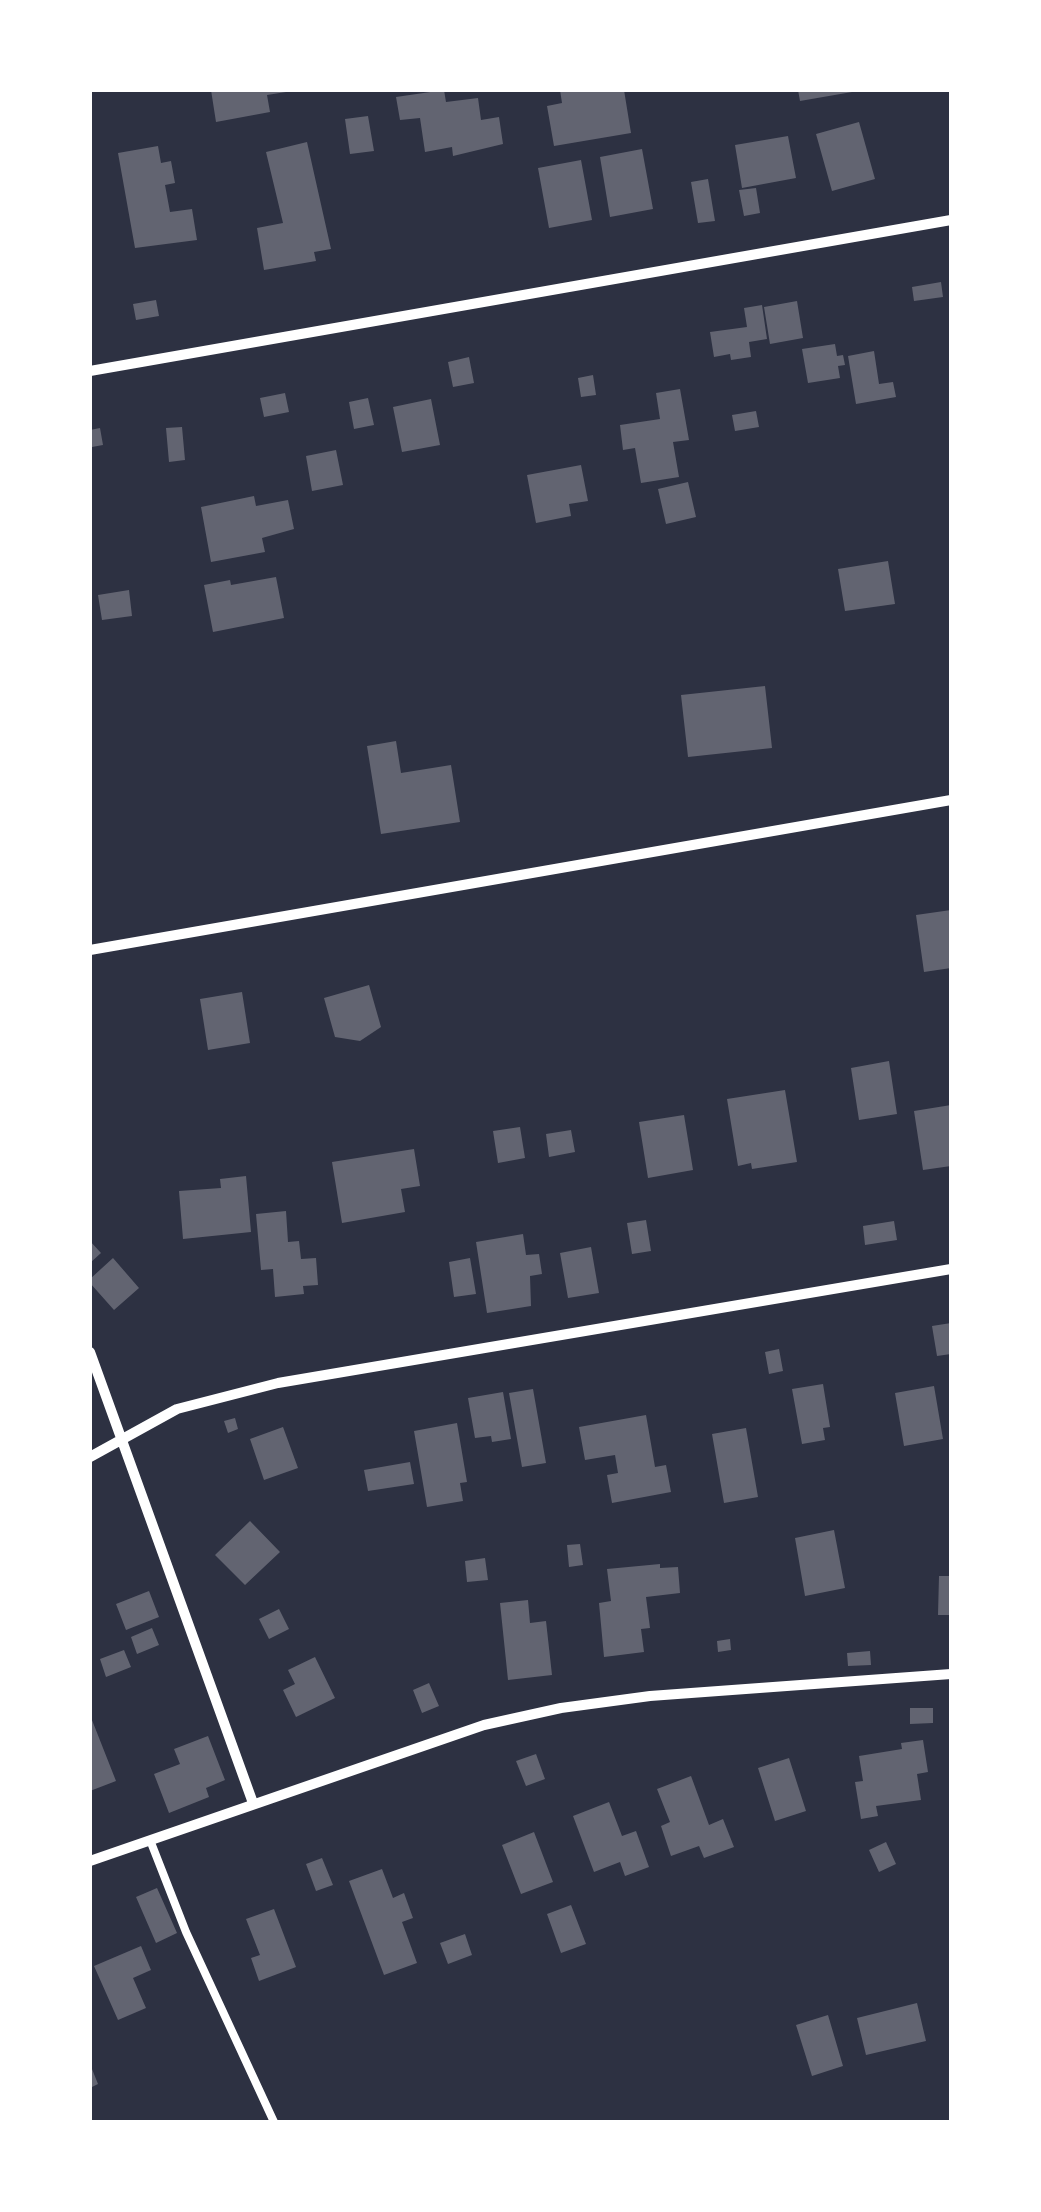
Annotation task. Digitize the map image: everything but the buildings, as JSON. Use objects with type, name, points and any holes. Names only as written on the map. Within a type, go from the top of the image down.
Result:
[{"type":"street","points":[[90,371],[951,220]]},
{"type":"street","points":[[90,950],[951,800]]},
{"type":"street","points":[[90,1456],[177,1409],[278,1383],[951,1269]]},
{"type":"street","points":[[90,1352],[253,1803]]},
{"type":"street","points":[[90,1862],[484,1725],[561,1708],[650,1696],[951,1674]]},
{"type":"lane","points":[[150,1840],[186,1932],[274,2122]]}]
